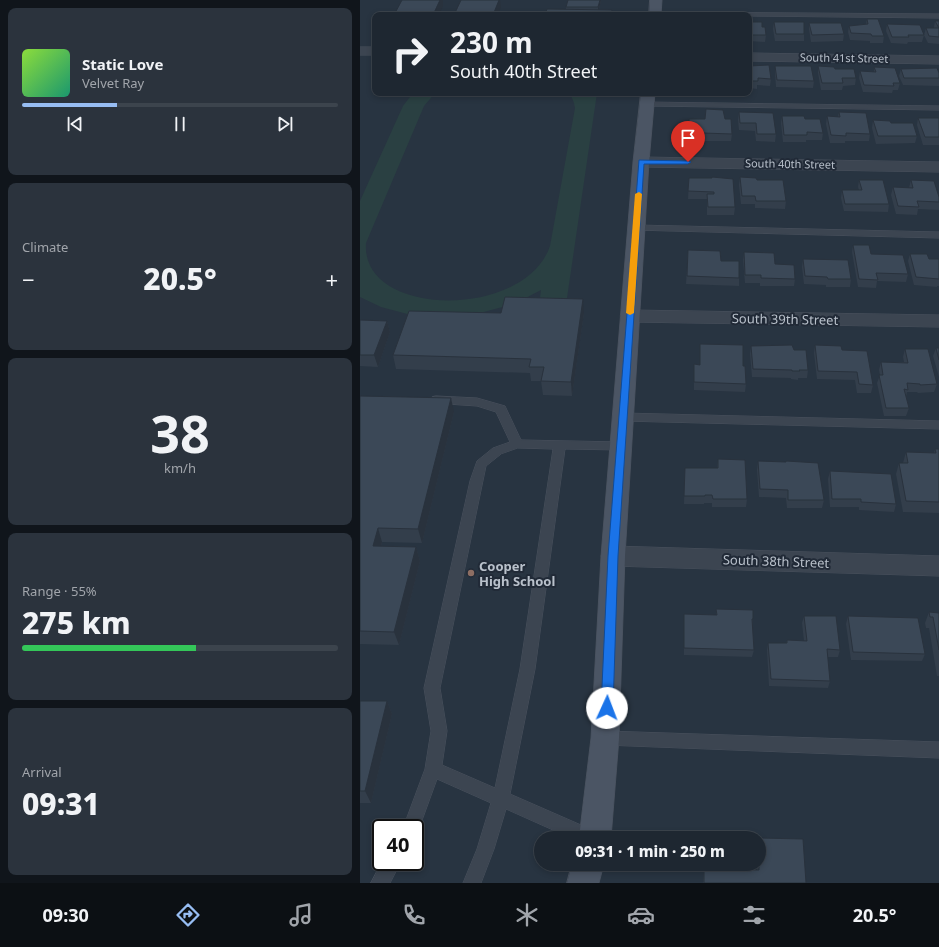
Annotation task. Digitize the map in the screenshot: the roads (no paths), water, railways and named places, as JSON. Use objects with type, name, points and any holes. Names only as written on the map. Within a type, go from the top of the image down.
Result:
[{"type":"street","points":[[655,12],[656,0]]},
{"type":"street","points":[[360,51],[372,51]]},
{"type":"street","name":"South 41st Street","points":[[752,57],[939,60]]},
{"type":"street","points":[[596,831],[605,738],[613,556],[636,228],[647,98]]},
{"type":"street","name":"South 40th Street","points":[[641,162],[939,167]]},
{"type":"street","name":"South 39th Street","points":[[630,316],[939,321]]},
{"type":"street","name":"South 38th Street","points":[[613,556],[939,566]]},
{"type":"street","points":[[583,883],[586,871]]},
{"type":"lane","points":[[752,15],[939,16]]},
{"type":"lane","points":[[647,98],[939,108]]},
{"type":"lane","points":[[636,228],[939,235]]},
{"type":"lane","points":[[423,400],[470,400],[488,403],[501,409],[517,444]]},
{"type":"lane","points":[[623,417],[939,425]]},
{"type":"lane","points":[[414,819],[433,769],[439,730],[432,688],[476,481],[481,464],[497,451],[517,444],[621,446]]},
{"type":"lane","points":[[472,883],[480,866],[501,799],[524,691],[560,445]]},
{"type":"lane","points":[[605,738],[939,750]]},
{"type":"lane","points":[[433,769],[575,831]]},
{"type":"lane","points":[[380,883],[387,871]]},
{"type":"place","name":"Cooper High School","points":[[471,573]]}]
